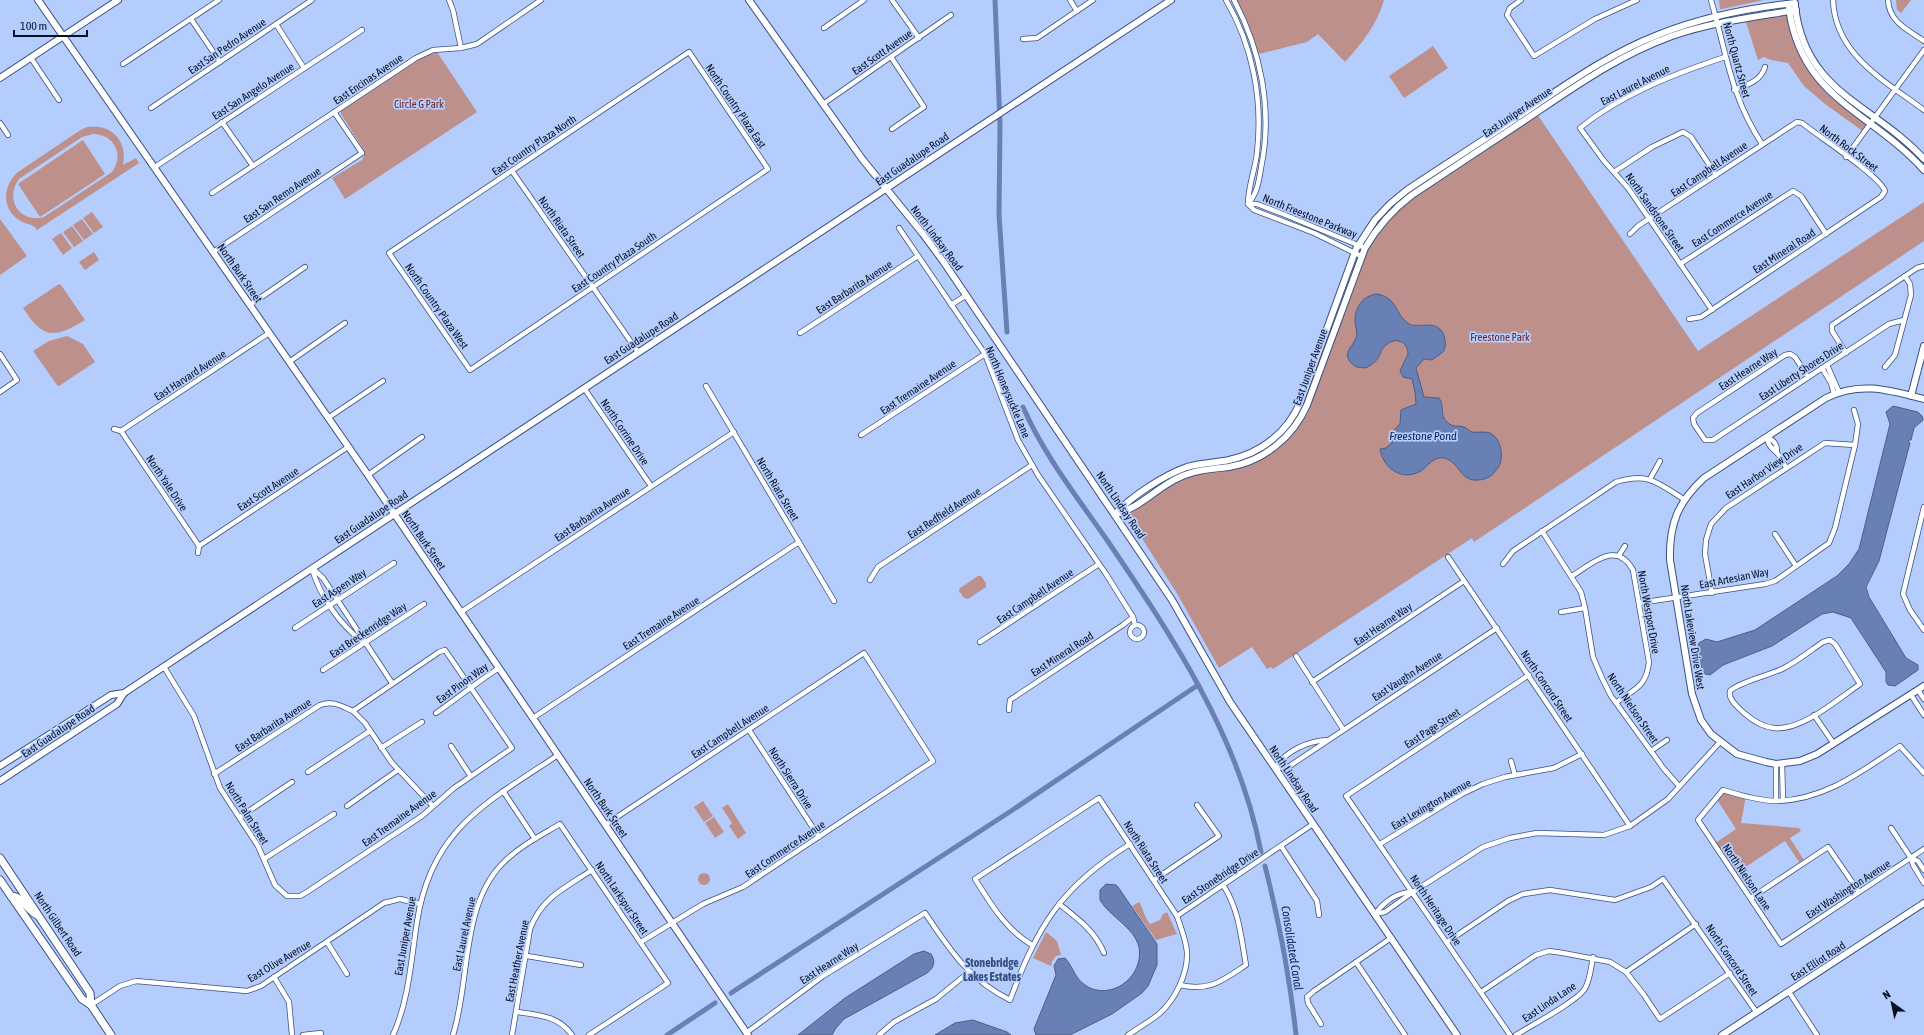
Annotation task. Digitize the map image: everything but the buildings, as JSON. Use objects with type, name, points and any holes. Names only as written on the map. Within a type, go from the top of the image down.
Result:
[{"type":"main road","name":"North Gilbert Road","points":[[0,858],[90,993],[91,1005]]},
{"type":"main road","name":"North Gilbert Road","points":[[0,880],[82,999],[91,1005],[111,1035]]},
{"type":"main road","points":[[11,896],[21,899],[29,911],[39,916]]},
{"type":"street","name":"North Burk Street","points":[[38,0],[155,166],[368,475],[747,1034]]},
{"type":"street","points":[[0,78],[118,0]]},
{"type":"street","points":[[123,64],[219,0]]},
{"type":"street","name":"East San Pedro Avenue","points":[[151,108],[312,0]]},
{"type":"street","points":[[449,0],[454,14],[461,48]]},
{"type":"street","name":"East Encinas Avenue","points":[[212,193],[416,58],[434,50],[461,48],[477,44],[541,0]]},
{"type":"street","name":"North Lindsay Road","points":[[749,0],[886,189],[923,234],[1115,514],[1172,600],[1230,702],[1457,1035]]},
{"type":"street","points":[[824,28],[864,0]]},
{"type":"street","points":[[892,0],[919,38]]},
{"type":"street","points":[[1070,0],[1077,11]]},
{"type":"street","points":[[1023,39],[1037,38],[1093,0]]},
{"type":"street","name":"East Guadalupe Road","points":[[0,766],[111,695],[124,693],[164,667],[1170,0]]},
{"type":"street","name":"North Freestone Parkway","points":[[1226,0],[1239,26],[1246,45],[1254,74],[1258,102],[1258,140],[1248,196],[1248,204],[1254,210],[1314,233],[1361,256]]},
{"type":"street","name":"North Freestone Parkway","points":[[1234,0],[1245,23],[1256,54],[1262,80],[1265,105],[1266,130],[1263,161],[1254,197],[1248,204]]},
{"type":"street","points":[[1521,0],[1507,12],[1509,19],[1534,56],[1595,19],[1637,0]]},
{"type":"street","name":"North Quartz Street","points":[[1711,0],[1734,90],[1746,118],[1762,144]]},
{"type":"street","points":[[1833,0],[1837,26],[1855,57],[1866,67],[1924,110]]},
{"type":"street","points":[[1888,0],[1889,10],[1896,22],[1924,41]]},
{"type":"street","points":[[1792,5],[1804,41],[1820,71],[1837,91],[1906,142],[1924,159]]},
{"type":"street","points":[[1792,5],[1796,40],[1811,70],[1830,93],[1905,150],[1924,170]]},
{"type":"street","name":"East Juniper Avenue","points":[[1115,514],[1127,511],[1181,476],[1198,471],[1248,462],[1267,452],[1283,440],[1297,424],[1307,405],[1365,248],[1378,227],[1403,201],[1534,110],[1581,74],[1623,50],[1674,28],[1716,20],[1751,16],[1792,5]]},
{"type":"street","name":"East Scott Avenue","points":[[823,104],[951,15]]},
{"type":"street","points":[[191,19],[220,62]]},
{"type":"street","points":[[276,24],[304,68]]},
{"type":"street","name":"East San Angelo Avenue","points":[[155,166],[362,30]]},
{"type":"street","points":[[1846,157],[1924,50]]},
{"type":"street","name":"North Country Plaza East","points":[[689,52],[768,169]]},
{"type":"street","name":"East Country Plaza North","points":[[389,253],[689,52]]},
{"type":"street","points":[[891,57],[924,107],[892,129]]},
{"type":"street","name":"East Laurel Avenue","points":[[1580,128],[1590,120],[1636,92],[1676,74],[1725,57]]},
{"type":"street","points":[[31,58],[59,100]]},
{"type":"street","points":[[1734,90],[1754,81],[1760,76],[1765,67]]},
{"type":"street","name":"East Juniper Avenue","points":[[1115,514],[1123,505],[1175,472],[1198,464],[1228,460],[1248,455],[1267,445],[1280,434],[1292,419],[1300,403],[1355,252],[1375,220],[1398,196],[1534,110]]},
{"type":"street","name":"East San Remo Avenue","points":[[213,252],[362,153],[334,112]]},
{"type":"street","points":[[222,122],[253,166]]},
{"type":"street","name":"East Campbell Avenue","points":[[1630,234],[1649,219],[1793,123],[1799,122]]},
{"type":"street","name":"North Rock Street","points":[[1799,122],[1874,178],[1882,185],[1885,191]]},
{"type":"street","points":[[0,123],[8,135]]},
{"type":"street","name":"North Sandstone Street","points":[[1580,128],[1604,161],[1625,184],[1712,310]]},
{"type":"street","points":[[1614,172],[1652,147],[1679,133],[1686,133],[1716,175]]},
{"type":"street","name":"East Country Plaza South","points":[[470,370],[768,169]]},
{"type":"street","name":"North Riata Street","points":[[512,171],[638,352]]},
{"type":"street","name":"East Commerce Avenue","points":[[1680,264],[1788,193],[1795,191],[1801,196],[1826,234]]},
{"type":"street","name":"East Mineral Road","points":[[1689,319],[1698,318],[1712,310],[1882,197],[1885,191]]},
{"type":"street","name":"North Freestone Parkway","points":[[1248,204],[1257,204],[1284,214],[1365,248]]},
{"type":"street","name":"North Honeysuckle Lane","points":[[899,228],[985,354],[1010,425],[1032,465],[1099,564],[1133,617],[1136,625]]},
{"type":"street","name":"North Country Plaza West","points":[[389,253],[470,370]]},
{"type":"street","name":"East Barbarita Avenue","points":[[800,334],[918,256]]},
{"type":"street","points":[[1846,353],[1832,332],[1832,324],[1905,276],[1923,266]]},
{"type":"street","points":[[250,305],[305,267]]},
{"type":"street","points":[[1885,367],[1895,355],[1911,292],[1910,284],[1905,276]]},
{"type":"street","points":[[951,305],[965,296]]},
{"type":"street","name":"East Liberty Shores Drive","points":[[1709,441],[1846,353],[1888,324],[1904,320]]},
{"type":"street","points":[[289,362],[345,324]]},
{"type":"street","name":"East Harvard Avenue","points":[[121,431],[269,333]]},
{"type":"street","points":[[1911,396],[1924,346]]},
{"type":"street","points":[[0,354],[18,380],[0,392]]},
{"type":"street","name":"East Tremaine Avenue","points":[[861,435],[985,354]]},
{"type":"street","name":"East Hearne Way","points":[[1709,441],[1704,439],[1694,424],[1693,418],[1697,413],[1785,355],[1790,354],[1795,357],[1808,377]]},
{"type":"street","points":[[1825,366],[1837,393],[1856,388],[1874,388],[1924,399]]},
{"type":"street","points":[[328,418],[384,381]]},
{"type":"street","name":"North Riata Street","points":[[706,386],[834,601]]},
{"type":"street","name":"North Corrine Drive","points":[[584,388],[651,486]]},
{"type":"street","name":"North Lakeview Drive West","points":[[1837,393],[1704,478],[1684,500],[1673,523],[1669,541],[1670,560],[1692,694],[1701,720],[1720,742],[1737,754],[1779,763],[1800,761],[1834,744],[1924,686]]},
{"type":"street","name":"East Artesian Way","points":[[1639,603],[1712,593],[1775,581],[1829,543],[1835,528],[1855,445],[1858,424],[1854,410]]},
{"type":"street","points":[[114,429],[121,431]]},
{"type":"street","name":"North Yale Drive","points":[[121,431],[199,546]]},
{"type":"street","name":"East Barbarita Avenue","points":[[461,612],[734,432]]},
{"type":"street","points":[[1767,437],[1774,440],[1777,445],[1777,453],[1786,467]]},
{"type":"street","points":[[368,475],[422,438]]},
{"type":"street","name":"East Harbor View Drive","points":[[1712,593],[1704,554],[1706,540],[1711,524],[1726,508],[1786,467],[1825,443],[1855,445]]},
{"type":"street","name":"East Scott Avenue","points":[[199,546],[348,447]]},
{"type":"street","points":[[1650,479],[1660,461]]},
{"type":"street","name":"East Redfield Avenue","points":[[870,580],[878,566],[1032,465]]},
{"type":"street","points":[[1503,564],[1513,552],[1616,482],[1632,477],[1650,479],[1684,500]]},
{"type":"street","points":[[1924,507],[1922,526],[1903,594],[1910,610],[1924,630]]},
{"type":"street","name":"North Nielson Street","points":[[1542,531],[1581,592],[1585,608],[1592,657],[1602,678],[1651,751],[1679,786]]},
{"type":"street","points":[[1775,534],[1796,566]]},
{"type":"street","name":"East Tremaine Avenue","points":[[533,718],[799,542]]},
{"type":"street","points":[[198,553],[199,546]]},
{"type":"street","points":[[1572,576],[1604,556],[1619,555],[1624,546]]},
{"type":"street","name":"North Westport Drive","points":[[1617,702],[1640,686],[1647,677],[1649,662],[1633,570],[1627,560],[1619,555]]},
{"type":"street","name":"North Concord Street","points":[[1448,557],[1630,826]]},
{"type":"street","name":"East Aspen Way","points":[[295,628],[394,563]]},
{"type":"street","name":"East Campbell Avenue","points":[[980,642],[1099,564]]},
{"type":"street","points":[[312,568],[324,578],[392,683]]},
{"type":"street","points":[[312,568],[316,582],[330,604],[348,629],[365,643]]},
{"type":"street","name":"East Hearne Way","points":[[1312,682],[1464,581]]},
{"type":"street","name":"East Breckenridge Way","points":[[323,670],[424,604]]},
{"type":"street","points":[[1561,612],[1585,608]]},
{"type":"street","name":"East Mineral Road","points":[[1009,710],[1010,700],[1133,617]]},
{"type":"street","name":"East Vaughn Avenue","points":[[1275,768],[1288,767],[1323,745],[1344,729],[1496,628]]},
{"type":"street","points":[[1830,640],[1835,644],[1860,684],[1814,715],[1797,725],[1774,728],[1754,721],[1736,706],[1730,697],[1730,691],[1735,687],[1785,668],[1823,642],[1830,640]]},
{"type":"street","points":[[433,806],[398,770],[381,748],[360,716],[353,711],[392,683],[439,652],[445,650],[470,686]]},
{"type":"street","name":"East Campbell Avenue","points":[[605,825],[864,653],[933,761]]},
{"type":"street","points":[[1296,656],[1344,729]]},
{"type":"street","name":"North Palm Street","points":[[164,667],[194,716],[220,788],[258,846],[278,889],[284,894],[293,897]]},
{"type":"street","name":"East Pinon Way","points":[[436,713],[467,692],[470,686],[499,668]]},
{"type":"street","name":"East Page Street","points":[[1346,796],[1529,675]]},
{"type":"street","name":"East Tremaine Avenue","points":[[293,897],[300,896],[307,892],[433,806],[470,775],[512,748],[470,686]]},
{"type":"street","points":[[1915,692],[1924,699]]},
{"type":"street","points":[[1915,692],[1924,715]]},
{"type":"street","name":"East Guadalupe Road","points":[[0,781],[117,704],[124,693]]},
{"type":"street","name":"East Barbarita Avenue","points":[[214,774],[320,705],[327,702],[334,703],[353,711]]},
{"type":"street","points":[[1814,715],[1834,744]]},
{"type":"street","points":[[381,748],[422,722]]},
{"type":"street","name":"North Sierra Drive","points":[[749,730],[819,837]]},
{"type":"street","points":[[308,772],[370,731]]},
{"type":"street","name":"East Vaughn Avenue","points":[[1275,768],[1281,758],[1299,747],[1328,740]]},
{"type":"street","points":[[1651,751],[1667,740]]},
{"type":"street","points":[[1375,914],[1381,906],[1402,892],[1413,892],[1483,847],[1510,838],[1537,834],[1604,835],[1630,826],[1668,799],[1720,742]]},
{"type":"street","points":[[451,746],[470,775]]},
{"type":"street","points":[[1779,763],[1776,801],[1809,796],[1830,790],[1900,746],[1924,773]]},
{"type":"street","name":"East Lexington Avenue","points":[[1380,844],[1462,794],[1483,784],[1516,775],[1554,768],[1582,754]]},
{"type":"street","name":"East Juniper Avenue","points":[[392,1035],[404,1003],[420,904],[428,879],[449,840],[463,823],[503,791],[558,755]]},
{"type":"street","points":[[1511,760],[1516,775]]},
{"type":"street","name":"East Commerce Avenue","points":[[641,942],[671,922],[703,904],[743,887],[933,761]]},
{"type":"street","points":[[1779,763],[1783,800]]},
{"type":"street","points":[[347,806],[398,770]]},
{"type":"street","points":[[240,817],[292,782]]},
{"type":"street","name":"North Nielson Lane","points":[[1776,801],[1723,790],[1698,820],[1781,944]]},
{"type":"street","points":[[503,791],[535,839]]},
{"type":"street","name":"North Heritage Drive","points":[[1346,796],[1510,1035]]},
{"type":"street","name":"North Riata Street","points":[[1032,944],[1022,938],[1001,918],[975,879],[1099,798],[1177,916]]},
{"type":"street","points":[[1154,880],[1219,836],[1197,805]]},
{"type":"street","points":[[264,859],[334,814]]},
{"type":"street","name":"East Laurel Avenue","points":[[453,1035],[478,901],[492,876],[502,864],[535,839],[560,824]]},
{"type":"street","name":"North Larkspur Street","points":[[560,824],[668,984],[589,1035]]},
{"type":"street","name":"East Stonebridge Drive","points":[[1128,1035],[1159,1014],[1171,1002],[1180,985],[1185,969],[1187,952],[1184,935],[1177,916],[1313,824]]},
{"type":"street","points":[[1891,828],[1911,858],[1912,865],[1924,883]]},
{"type":"street","points":[[879,1035],[894,1022],[936,999],[968,972],[996,993],[1010,1000],[1032,944],[1059,904],[1071,889],[1089,873],[1130,844]]},
{"type":"street","points":[[1281,846],[1317,901],[1319,915]]},
{"type":"street","points":[[1751,898],[1828,847],[1859,892]]},
{"type":"street","name":"East Washington Avenue","points":[[1781,944],[1924,849]]},
{"type":"street","points":[[1911,858],[1918,861],[1924,870]]},
{"type":"street","name":"East Heather Avenue","points":[[512,1035],[527,956],[530,929],[535,916],[542,905],[592,870]]},
{"type":"street","name":"North Concord Street","points":[[1447,942],[1508,901],[1523,894],[1550,890],[1615,900],[1651,887],[1664,879],[1730,973],[1756,1013]]},
{"type":"street","points":[[1180,985],[1194,988],[1213,986],[1246,965],[1236,909],[1232,899],[1223,885]]},
{"type":"street","name":"East Olive Avenue","points":[[91,1005],[120,986],[136,981],[240,991],[255,988],[274,977],[384,903],[400,899],[420,904]]},
{"type":"street","name":"East Elliot Road","points":[[1722,1035],[1924,903]]},
{"type":"street","points":[[1059,904],[1081,922],[1098,940],[1104,953]]},
{"type":"street","name":"East Hearne Way","points":[[747,1034],[823,976],[925,913],[968,972]]},
{"type":"street","points":[[1626,972],[1696,924]]},
{"type":"street","points":[[1321,1024],[1308,1003],[1307,997],[1391,938]]},
{"type":"street","points":[[327,942],[347,974]]},
{"type":"street","points":[[1481,992],[1536,955],[1549,952],[1593,957],[1610,962],[1626,972],[1660,1019],[1730,973]]},
{"type":"street","points":[[527,956],[582,965]]},
{"type":"street","name":"East Linda Lane","points":[[1516,1035],[1571,1001],[1584,990],[1589,978],[1593,957]]},
{"type":"street","points":[[1356,962],[1405,1035]]},
{"type":"street","points":[[274,977],[289,1002],[292,1035]]},
{"type":"street","points":[[1789,992],[1818,1035]]},
{"type":"street","points":[[517,1012],[557,1020],[566,1026],[572,1035]]},
{"type":"street","points":[[303,1035],[321,1033]]},
{"type":"green space","points":[[1236,0],[1384,0],[1373,26],[1363,41],[1345,62],[1318,34],[1307,42],[1259,54],[1249,25]]},
{"type":"green space","points":[[1719,0],[1764,0],[1720,9]]},
{"type":"green space","points":[[1896,0],[1911,0],[1901,13],[1897,10]]},
{"type":"green space","points":[[1793,10],[1803,47],[1810,62],[1819,75],[1841,97],[1872,120],[1864,132],[1825,104],[1804,86],[1788,63],[1771,60],[1764,57],[1758,60],[1745,19]]},
{"type":"green space","points":[[1433,46],[1448,68],[1404,98],[1389,76]]},
{"type":"green space","name":"Circle G Park","points":[[437,52],[477,112],[345,199],[332,178],[362,160],[364,150],[341,114],[341,109],[417,59]]},
{"type":"green space","name":"Freestone Park","points":[[1537,114],[1698,351],[1924,202],[1924,241],[1474,542],[1472,538],[1273,669],[1271,667],[1267,669],[1252,647],[1219,668],[1178,595],[1129,518],[1129,514],[1169,486],[1182,479],[1201,473],[1248,464],[1301,422],[1360,266],[1372,240],[1380,228],[1404,204],[1415,196]]},
{"type":"green space","points":[[87,127],[96,127],[111,131],[120,142],[123,149],[123,165],[136,158],[139,163],[37,230],[33,226],[19,220],[9,209],[6,196],[9,183],[18,172]],"holes":[[[93,134],[100,135],[112,142],[117,153],[116,165],[112,172],[44,217],[28,217],[17,208],[14,202],[13,194],[19,179],[82,137]]]},
{"type":"green space","points":[[83,140],[105,174],[40,217],[18,184]]},
{"type":"green space","points":[[92,212],[103,227],[94,233],[83,218]]},
{"type":"green space","points":[[0,219],[27,256],[0,275]]},
{"type":"green space","points":[[82,219],[93,234],[84,240],[73,225]]},
{"type":"green space","points":[[72,226],[83,241],[74,247],[63,232]]},
{"type":"green space","points":[[61,233],[72,248],[63,255],[52,239]]},
{"type":"green space","points":[[94,252],[99,260],[85,270],[79,262]]},
{"type":"green space","points":[[59,284],[85,320],[57,333],[50,333],[37,326],[23,308]]},
{"type":"green space","points":[[67,336],[83,344],[95,362],[59,386],[33,351],[49,341]]},
{"type":"green space","points":[[978,576],[981,576],[986,583],[986,587],[968,599],[964,598],[959,591],[960,588]]},
{"type":"green space","points":[[1723,790],[1746,796],[1741,823],[1799,828],[1801,831],[1790,838],[1805,862],[1801,865],[1785,841],[1735,874],[1714,844],[1736,829],[1716,798]]},
{"type":"green space","points":[[703,801],[713,816],[704,822],[694,807]]},
{"type":"green space","points":[[728,804],[746,833],[738,839],[729,826],[732,823],[722,808]]},
{"type":"green space","points":[[714,817],[724,832],[715,838],[705,823]]},
{"type":"green space","points":[[702,873],[706,873],[710,879],[706,885],[702,885],[698,881],[698,877]]},
{"type":"green space","points":[[1139,902],[1146,919],[1150,924],[1160,920],[1163,914],[1167,912],[1177,934],[1156,940],[1132,906]]},
{"type":"green space","points":[[1046,932],[1057,941],[1061,955],[1056,956],[1052,961],[1051,966],[1033,958]]},
{"type":"water","name":"Freestone Pond","points":[[1376,294],[1389,299],[1402,317],[1411,325],[1430,325],[1439,328],[1442,331],[1445,342],[1443,352],[1432,360],[1424,359],[1416,368],[1424,397],[1439,398],[1442,404],[1443,416],[1449,424],[1464,427],[1472,432],[1490,433],[1496,438],[1501,449],[1501,460],[1498,468],[1490,476],[1482,480],[1472,480],[1463,475],[1453,463],[1444,458],[1437,458],[1421,471],[1407,475],[1394,471],[1385,462],[1380,449],[1386,448],[1392,443],[1393,431],[1400,424],[1401,410],[1416,404],[1412,379],[1403,377],[1400,371],[1408,354],[1404,344],[1397,341],[1390,342],[1386,345],[1375,362],[1366,368],[1356,367],[1348,358],[1347,354],[1356,339],[1357,334],[1355,316],[1358,307],[1367,297]]},
{"type":"water","points":[[1893,406],[1918,412],[1922,416],[1923,420],[1914,428],[1911,440],[1908,442],[1910,443],[1879,561],[1866,587],[1869,597],[1906,658],[1918,665],[1918,670],[1895,686],[1888,685],[1886,682],[1886,672],[1851,618],[1833,612],[1822,614],[1772,646],[1723,665],[1710,675],[1705,674],[1701,667],[1698,649],[1695,649],[1695,647],[1698,647],[1699,643],[1706,639],[1717,642],[1755,630],[1837,576],[1849,564],[1859,549],[1890,424],[1886,412]]},
{"type":"water","points":[[1106,884],[1116,885],[1118,887],[1157,944],[1157,965],[1148,986],[1142,993],[1112,1014],[1070,1035],[1036,1035],[1034,1029],[1056,975],[1054,966],[1058,959],[1065,958],[1078,978],[1085,985],[1100,991],[1118,987],[1133,975],[1139,957],[1139,947],[1132,934],[1100,900],[1100,890]]},
{"type":"water","points":[[924,951],[931,954],[934,962],[933,967],[927,973],[844,1019],[832,1035],[798,1035],[845,998],[914,954]]},
{"type":"water","points":[[973,1020],[1007,1032],[1011,1035],[935,1035],[955,1023]]},
{"type":"waterway","points":[[995,0],[1000,124],[999,215],[1007,332]]},
{"type":"waterway","points":[[1023,407],[1031,425],[1051,459],[1155,613],[1200,688],[1220,728],[1237,768],[1251,809],[1261,852]]},
{"type":"waterway","points":[[731,993],[1011,811],[1198,685]]},
{"type":"waterway","name":"Consolidated Canal","points":[[1265,866],[1284,950],[1296,1035]]},
{"type":"waterway","points":[[667,1035],[715,1003]]},
{"type":"district","name":"Stonebridge Lakes Estates","points":[[992,970]]}]
